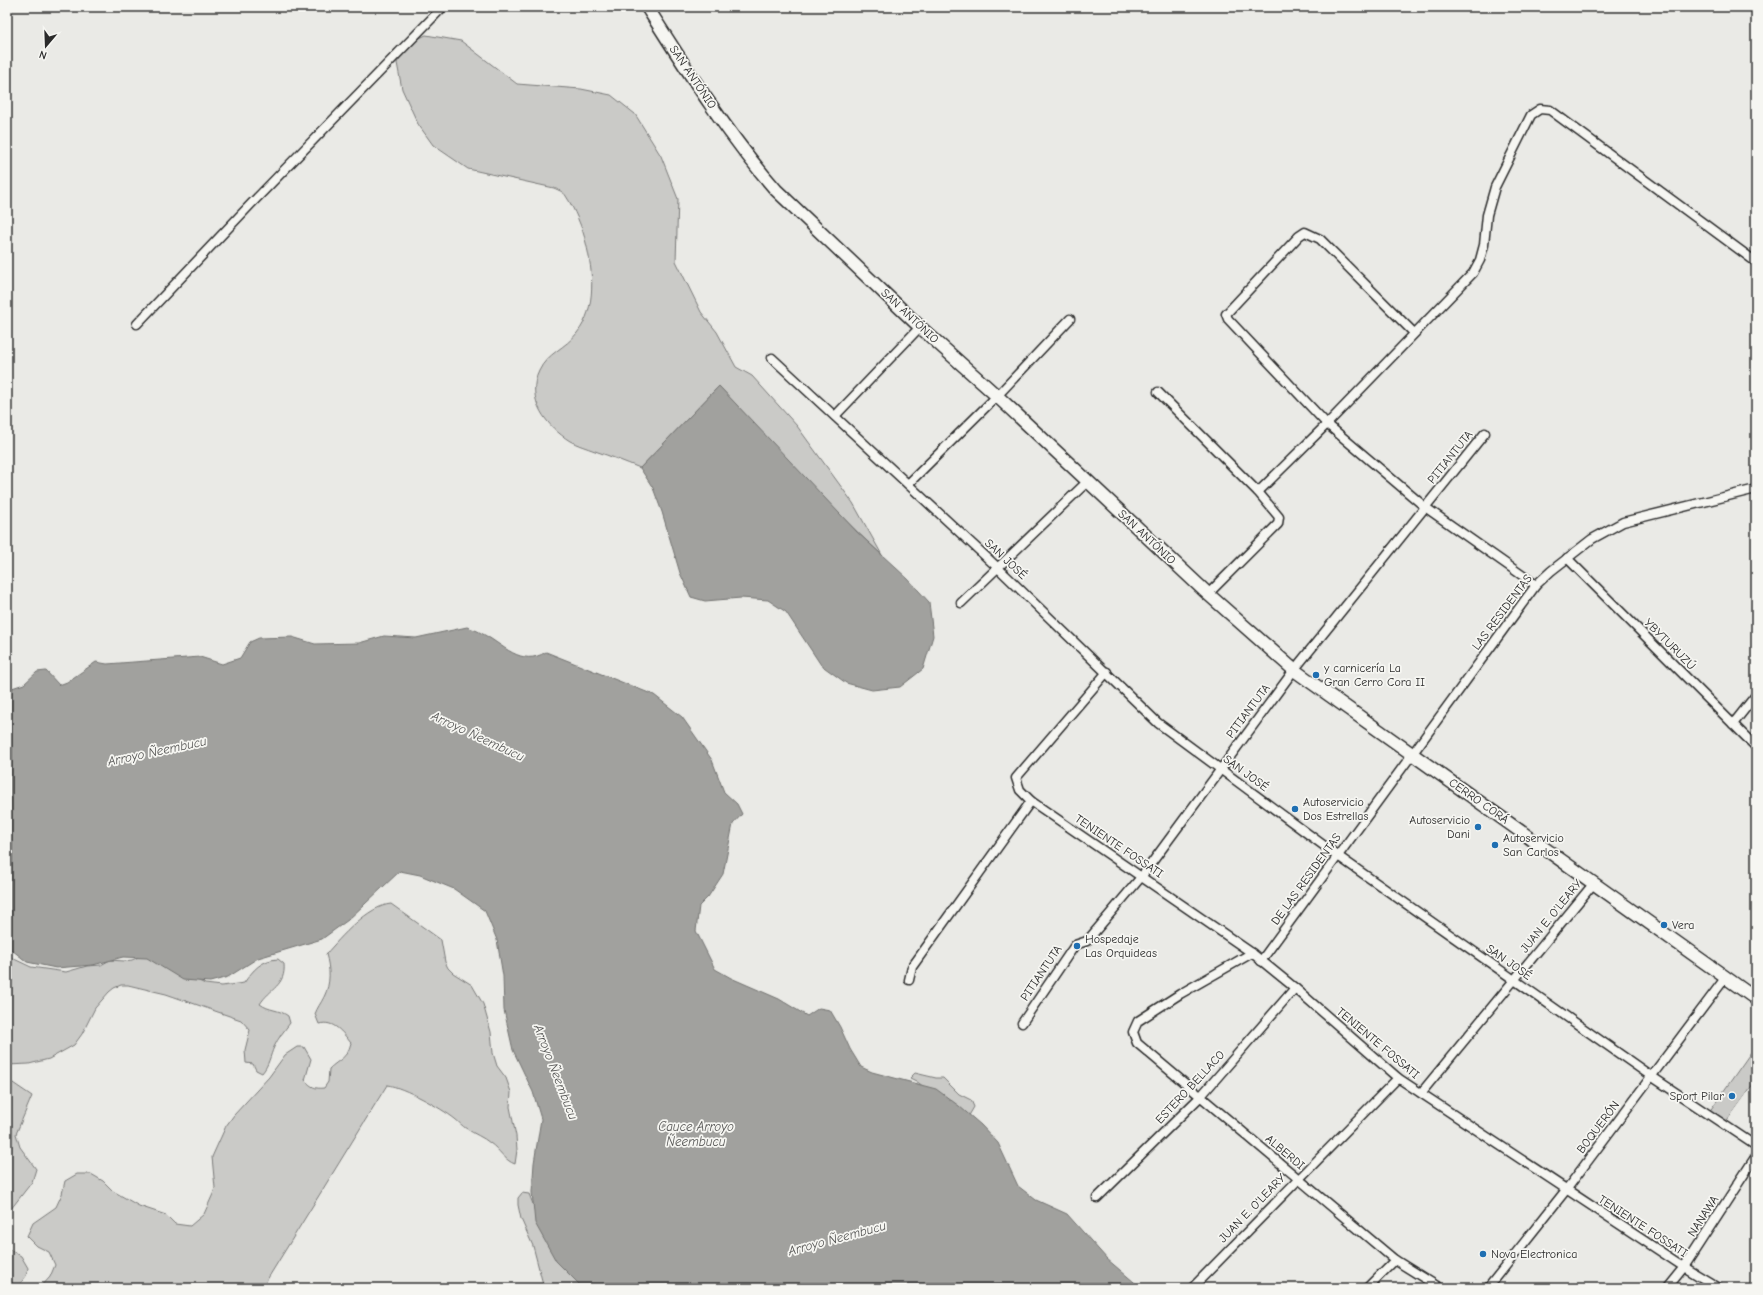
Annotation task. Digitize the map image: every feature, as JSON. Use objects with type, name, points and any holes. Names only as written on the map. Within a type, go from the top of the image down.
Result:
[{"type":"street","points":[[137,324],[251,204],[443,7]]},
{"type":"street","name":"SAN ANTÓNIO","points":[[647,7],[688,71],[754,166],[776,190],[920,327],[997,396],[1208,594]]},
{"type":"street","points":[[1258,492],[1327,424],[1472,273],[1480,260],[1484,245],[1487,215],[1495,187],[1532,115],[1540,109],[1550,110],[1756,262]]},
{"type":"street","points":[[1414,333],[1320,239],[1305,232],[1299,236],[1226,314],[1228,319],[1327,424],[1425,507],[1536,585]]},
{"type":"street","points":[[908,484],[997,396],[1070,319]]},
{"type":"street","points":[[835,416],[920,327]]},
{"type":"street","name":"SAN JOSÉ","points":[[772,358],[997,567],[1158,723],[1338,856],[1651,1076],[1756,1146]]},
{"type":"street","points":[[1158,392],[1258,492],[1279,517],[1278,524],[1208,594]]},
{"type":"street","name":"PITIANTUTA","points":[[1022,1023],[1075,945],[1088,941],[1142,876],[1294,670],[1485,433]]},
{"type":"street","points":[[961,603],[1088,481]]},
{"type":"street","name":"LAS RESIDENTAS","points":[[1412,754],[1536,585],[1567,558],[1592,539],[1623,522],[1756,489]]},
{"type":"street","name":"YBYTURUZÚ","points":[[1567,558],[1756,747]]},
{"type":"street","name":"CERRO CORÁ","points":[[1208,594],[1294,670],[1756,999]]},
{"type":"street","name":"TENIENTE FOSSATI","points":[[1106,672],[1016,778],[1020,790],[1031,801],[1142,876],[1252,954],[1295,988],[1398,1078],[1566,1190],[1719,1288]]},
{"type":"street","points":[[1733,724],[1756,695]]},
{"type":"street","name":"DE LAS RESIDENTAS","points":[[1260,961],[1412,754]]},
{"type":"street","points":[[909,980],[912,967],[1031,801]]},
{"type":"street","name":"JUAN E. O'LEARY","points":[[1421,1093],[1594,883]]},
{"type":"street","name":"ALBERDI","points":[[1252,954],[1180,994],[1138,1021],[1133,1032],[1137,1043],[1395,1260],[1440,1288]]},
{"type":"street","name":"BOQUERÓN","points":[[1488,1288],[1566,1190],[1726,977]]},
{"type":"street","name":"ESTERO BELLACO","points":[[1097,1198],[1201,1096],[1295,988]]},
{"type":"street","name":"JUAN E. O'LEARY","points":[[1192,1288],[1398,1078]]},
{"type":"street","name":"NANAWA","points":[[1667,1288],[1684,1267],[1756,1156]]},
{"type":"street","points":[[1367,1288],[1395,1260]]},
{"type":"shaded area","points":[[426,35],[461,41],[517,84],[581,89],[611,95],[635,114],[661,156],[678,199],[676,261],[701,312],[717,332],[736,367],[752,376],[797,426],[853,503],[882,555],[819,494],[719,386],[640,468],[573,442],[553,428],[546,420],[537,402],[535,381],[542,365],[573,338],[588,312],[592,289],[592,277],[583,231],[572,206],[561,191],[554,188],[468,169],[433,145],[418,124],[402,89],[397,63],[407,44]]},
{"type":"shaded area","points":[[391,904],[441,940],[445,962],[448,968],[472,985],[483,1004],[491,1032],[493,1053],[497,1066],[506,1078],[511,1092],[510,1107],[516,1136],[517,1150],[515,1164],[508,1160],[487,1141],[465,1128],[441,1109],[403,1090],[387,1085],[262,1288],[40,1288],[50,1277],[55,1265],[49,1252],[37,1246],[27,1236],[33,1223],[56,1207],[62,1194],[65,1181],[77,1174],[91,1174],[103,1181],[113,1191],[139,1206],[166,1215],[175,1224],[190,1226],[204,1214],[213,1194],[215,1188],[212,1157],[226,1126],[234,1115],[269,1077],[285,1055],[297,1047],[304,1047],[311,1059],[305,1080],[313,1087],[324,1088],[328,1082],[329,1069],[345,1056],[351,1043],[341,1031],[333,1025],[324,1023],[319,1024],[315,1014],[324,997],[329,981],[326,954],[347,931],[364,916],[382,906]]},
{"type":"shaded area","points":[[7,952],[12,958],[31,967],[66,972],[87,966],[101,965],[110,960],[132,960],[145,954],[205,984],[222,986],[244,983],[258,966],[267,961],[278,959],[284,964],[284,971],[280,982],[260,1004],[285,1014],[288,1016],[290,1023],[277,1041],[268,1064],[262,1073],[256,1070],[253,1064],[246,1063],[245,1050],[250,1030],[241,1020],[166,994],[128,985],[121,985],[109,992],[95,1008],[82,1034],[74,1045],[49,1059],[29,1064],[7,1065]]},
{"type":"shaded area","name":"Sport Pilar","points":[[1756,1045],[1756,1080],[1725,1123],[1709,1112]]},
{"type":"shaded area","points":[[915,1073],[936,1078],[943,1078],[959,1094],[971,1100],[974,1107],[967,1119],[910,1078]]},
{"type":"shaded area","points":[[7,1079],[32,1096],[16,1134],[20,1147],[36,1169],[32,1182],[7,1214]]},
{"type":"shaded area","points":[[522,1193],[529,1194],[539,1219],[589,1288],[544,1288],[533,1246],[521,1219],[518,1198]]},
{"type":"shaded area","points":[[7,1248],[21,1256],[28,1268],[26,1276],[17,1288],[7,1288]]},
{"type":"water","points":[[719,386],[857,532],[908,579],[929,602],[933,636],[923,669],[900,687],[872,690],[846,683],[821,665],[786,612],[768,600],[741,598],[705,601],[691,597],[680,573],[662,512],[653,488],[640,468]]},
{"type":"water","name":"Cauce Arroyo Ñeembucu","points":[[467,627],[479,632],[512,653],[520,656],[537,656],[546,652],[654,695],[682,717],[712,760],[724,792],[737,804],[742,814],[733,824],[723,874],[708,897],[699,906],[696,931],[715,969],[731,978],[779,999],[807,1016],[819,1008],[830,1010],[861,1067],[872,1072],[936,1089],[959,1106],[981,1125],[998,1143],[1018,1186],[1036,1200],[1067,1214],[1107,1259],[1141,1288],[583,1288],[556,1261],[535,1223],[532,1192],[534,1163],[541,1119],[533,1092],[513,1050],[504,1010],[503,976],[497,940],[485,911],[454,889],[420,875],[400,871],[348,920],[322,939],[258,958],[228,977],[210,982],[183,980],[147,958],[123,957],[93,965],[56,968],[27,962],[7,946],[7,685],[12,688],[24,684],[37,672],[46,671],[59,685],[67,682],[96,662],[107,664],[200,657],[222,664],[240,658],[250,642],[259,638],[292,637],[315,644],[359,643],[384,636],[416,638]]},
{"type":"place","name":"y carnicería La Gran Cerro Cora II","points":[[1316,675]]},
{"type":"place","name":"Autoservicio Dos Estrellas","points":[[1295,809]]},
{"type":"place","name":"Autoservicio Dani","points":[[1478,827]]},
{"type":"place","name":"Autoservicio San Carlos","points":[[1495,845]]},
{"type":"place","name":"Vera","points":[[1664,925]]},
{"type":"place","name":"Hospedaje Las Orquideas","points":[[1077,946]]},
{"type":"place","name":"Sport Pilar","points":[[1732,1096]]},
{"type":"place","name":"Nova Electronica","points":[[1483,1254]]},
{"type":"water label","name":"Arroyo Ñeembucu","points":[[478,736]]},
{"type":"water label","name":"Arroyo Ñeembucu","points":[[157,751]]},
{"type":"water label","name":"Arroyo Ñeembucu","points":[[556,1072]]},
{"type":"water label","name":"Arroyo Ñeembucu","points":[[837,1238]]}]
